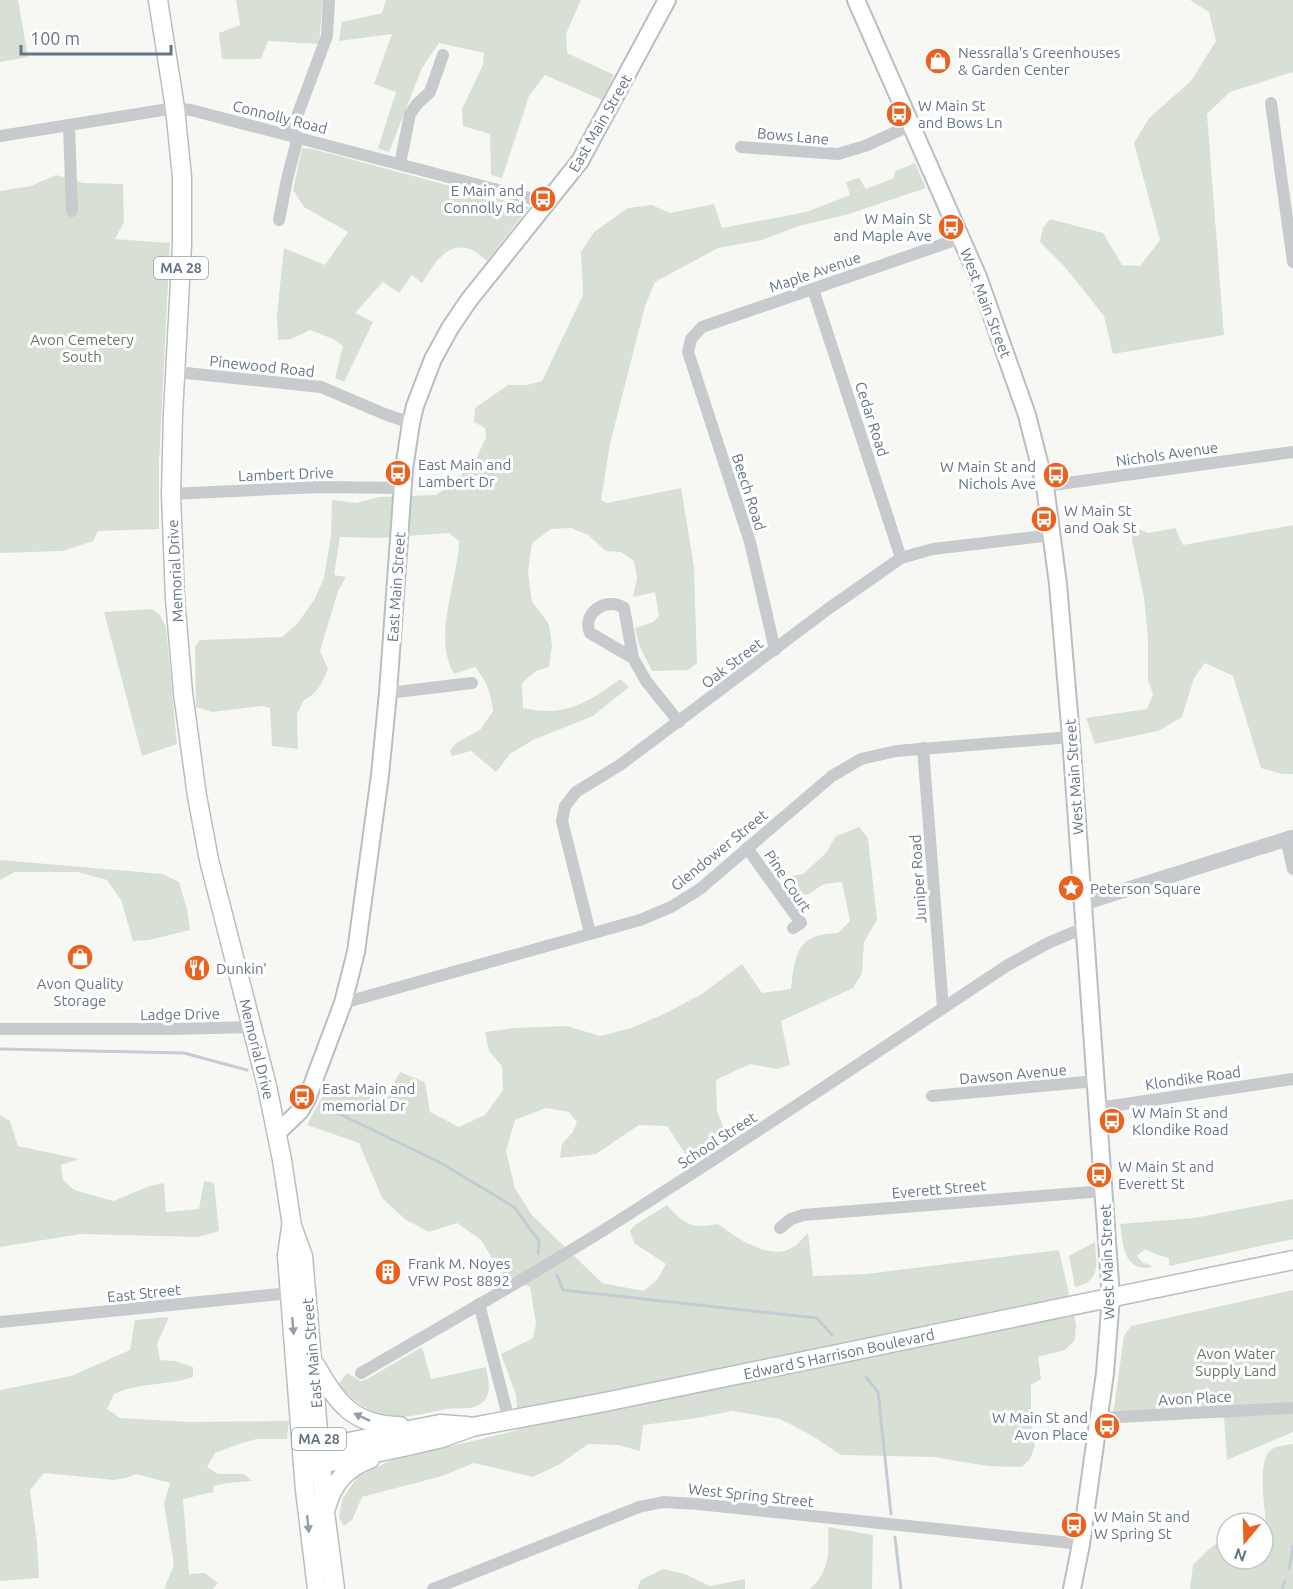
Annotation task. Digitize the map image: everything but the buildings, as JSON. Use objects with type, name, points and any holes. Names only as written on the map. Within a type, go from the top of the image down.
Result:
[{"type":"main road","name":"Memorial Drive","points":[[159,0],[176,108],[182,177],[183,213],[171,494],[180,655],[197,796],[219,902],[277,1133]]},
{"type":"main road","name":"East Main Street","points":[[317,1589],[308,1532],[312,1457],[313,1361],[303,1256],[292,1226],[277,1133],[300,1111],[343,1003],[356,952],[380,775],[402,488],[411,423],[430,366],[450,328],[469,300],[548,203],[591,143],[667,0]]},
{"type":"main road","name":"West Main Street","points":[[856,0],[909,126],[978,278],[1027,416],[1045,486],[1052,535],[1086,927],[1111,1297],[1106,1363],[1081,1544],[1072,1589]]},
{"type":"main road","name":"East Main Street","points":[[292,1226],[287,1256],[290,1293],[312,1457],[325,1512],[335,1589]]},
{"type":"main road","name":"Edward S Harrison Boulevard","points":[[312,1457],[399,1448],[442,1438],[472,1427],[616,1400],[1293,1260]]},
{"type":"main road","points":[[313,1361],[336,1399],[349,1411],[364,1420],[391,1426],[440,1424]]},
{"type":"main road","name":"Edward S Harrison Boulevard","points":[[312,1457],[440,1424],[472,1427]]},
{"type":"main road","points":[[325,1512],[332,1490],[342,1476],[364,1461],[399,1448]]},
{"type":"street","points":[[279,220],[294,136],[327,36],[329,0]]},
{"type":"street","points":[[400,164],[410,114],[430,92],[443,55]]},
{"type":"street","points":[[1271,103],[1293,262]]},
{"type":"street","name":"Connolly Road","points":[[0,136],[176,108],[294,136],[548,203]]},
{"type":"street","points":[[69,125],[72,211]]},
{"type":"street","name":"Bows Lane","points":[[741,147],[838,154],[858,149],[909,126]]},
{"type":"street","name":"Maple Avenue","points":[[688,346],[694,334],[702,327],[961,238]]},
{"type":"street","name":"Cedar Road","points":[[813,289],[902,558]]},
{"type":"street","name":"Beech Road","points":[[688,346],[690,359],[750,542],[775,650]]},
{"type":"street","name":"Pinewood Road","points":[[176,372],[321,387],[411,423]]},
{"type":"street","name":"Nichols Avenue","points":[[1045,486],[1293,452]]},
{"type":"street","name":"Lambert Drive","points":[[171,494],[318,487],[402,488]]},
{"type":"street","name":"Oak Street","points":[[590,933],[563,833],[562,821],[565,806],[576,792],[620,765],[828,609],[902,558],[933,549],[1052,535]]},
{"type":"street","points":[[633,658],[590,633],[588,626],[595,610],[610,603],[624,608],[633,658],[646,681],[679,722]]},
{"type":"street","points":[[388,693],[472,683]]},
{"type":"street","name":"Glendower Street","points":[[343,1003],[640,920],[672,908],[700,889],[832,776],[846,766],[878,754],[923,748],[1071,737]]},
{"type":"street","name":"Juniper Road","points":[[923,748],[943,1008]]},
{"type":"street","points":[[1084,903],[1290,838],[1293,869]]},
{"type":"street","name":"Pine Court","points":[[747,848],[801,923],[793,928]]},
{"type":"street","name":"School Street","points":[[361,1373],[527,1277],[725,1153],[1026,954],[1086,927]]},
{"type":"street","name":"Ladge Drive","points":[[0,1029],[252,1027]]},
{"type":"street","name":"Klondike Road","points":[[1098,1108],[1293,1079]]},
{"type":"street","name":"Dawson Avenue","points":[[932,1096],[1096,1081]]},
{"type":"street","name":"Everett Street","points":[[780,1228],[791,1219],[803,1215],[1104,1191]]},
{"type":"street","name":"East Street","points":[[0,1322],[290,1293]]},
{"type":"street","points":[[479,1304],[509,1420]]},
{"type":"street","name":"Avon Place","points":[[1098,1418],[1293,1408]]},
{"type":"street","name":"West Spring Street","points":[[433,1589],[618,1514],[663,1502],[1081,1544]]},
{"type":"green space","points":[[0,0],[18,0],[28,57],[0,62]]},
{"type":"green space","points":[[236,0],[323,0],[319,44],[268,41],[261,59],[222,59],[219,33],[240,25]]},
{"type":"green space","points":[[386,0],[581,0],[566,34],[567,53],[614,75],[602,100],[545,75],[529,96],[502,178],[491,175],[490,134],[463,126],[462,109],[483,65],[484,53],[439,43],[422,68],[389,152],[378,148],[396,92],[374,84],[392,34],[339,41],[342,22],[382,13]]},
{"type":"green space","points":[[1190,0],[1293,0],[1293,72],[1230,92],[1207,114],[1224,335],[1113,354],[1104,316],[1065,267],[1040,242],[1043,228],[1050,219],[1103,233],[1122,265],[1140,266],[1160,240],[1134,143],[1149,118],[1191,81],[1216,41],[1209,12]]},
{"type":"green space","points":[[302,148],[529,207],[487,261],[472,250],[455,248],[436,262],[422,283],[412,275],[399,293],[383,282],[355,313],[373,322],[344,382],[335,378],[343,346],[333,339],[310,330],[291,339],[278,340],[277,314],[284,248],[325,265],[348,232],[304,207],[293,190]]},
{"type":"green space","points":[[915,163],[926,188],[849,214],[799,226],[762,240],[718,248],[655,282],[645,306],[610,444],[601,500],[607,503],[681,488],[694,567],[697,663],[688,670],[652,671],[639,645],[635,628],[653,622],[659,616],[655,592],[633,597],[637,578],[634,561],[621,552],[606,551],[588,535],[571,528],[551,529],[532,543],[528,572],[532,602],[549,624],[552,646],[549,667],[536,671],[522,683],[523,708],[551,711],[575,706],[620,679],[629,687],[593,716],[533,740],[510,754],[496,772],[471,751],[452,756],[450,751],[456,743],[480,730],[493,711],[488,688],[475,667],[454,674],[448,659],[445,643],[446,626],[459,541],[449,533],[379,538],[340,537],[334,575],[346,577],[338,591],[320,651],[328,669],[319,687],[304,700],[297,714],[298,749],[272,746],[270,708],[263,706],[212,712],[196,707],[195,646],[200,640],[282,637],[297,624],[314,600],[324,578],[331,536],[332,500],[356,503],[379,497],[436,495],[455,482],[476,459],[486,437],[485,428],[474,422],[475,408],[508,385],[527,385],[542,381],[583,295],[581,252],[594,232],[628,208],[652,205],[670,213],[714,204],[722,228],[806,212],[850,195],[846,182],[859,178],[866,189],[894,178],[895,171]]},
{"type":"green space","name":"Avon Cemetery South","points":[[56,175],[83,183],[123,184],[124,222],[115,239],[170,243],[159,464],[159,529],[98,531],[93,541],[63,551],[0,553],[0,191],[31,186]]},
{"type":"green space","points":[[1293,525],[1293,774],[1282,774],[1261,768],[1233,676],[1205,663],[1194,678],[1182,717],[1158,731],[1095,744],[1086,718],[1147,709],[1153,694],[1148,680],[1148,638],[1144,598],[1132,540],[1133,527],[1148,533],[1175,528],[1183,545]]},
{"type":"green space","points":[[152,609],[160,615],[166,627],[177,744],[142,756],[104,612]]},
{"type":"green space","points":[[859,827],[868,838],[877,920],[864,942],[862,973],[853,988],[781,1021],[790,1065],[776,1069],[750,1064],[716,1080],[717,1111],[728,1139],[688,1158],[667,1126],[639,1125],[596,1154],[560,1158],[562,1144],[573,1132],[577,1122],[569,1112],[546,1108],[515,1120],[506,1151],[515,1188],[531,1214],[602,1283],[644,1291],[657,1280],[666,1264],[634,1243],[630,1231],[635,1225],[667,1205],[689,1224],[701,1226],[718,1224],[744,1242],[765,1250],[786,1251],[795,1246],[808,1233],[813,1276],[866,1274],[1059,1250],[1076,1325],[1075,1340],[1065,1350],[1038,1357],[1041,1379],[1031,1385],[1031,1417],[1035,1446],[1030,1459],[1022,1467],[988,1466],[933,1457],[841,1455],[811,1435],[780,1419],[732,1411],[643,1425],[640,1451],[618,1445],[588,1444],[560,1464],[533,1477],[474,1463],[442,1476],[362,1497],[352,1520],[344,1526],[339,1518],[342,1500],[357,1477],[389,1461],[518,1430],[516,1395],[501,1354],[533,1338],[536,1323],[530,1287],[501,1273],[481,1240],[457,1223],[429,1232],[406,1220],[382,1198],[359,1143],[307,1125],[329,1084],[384,1101],[400,1072],[425,1082],[430,1112],[459,1127],[485,1115],[503,1090],[502,1066],[489,1051],[485,1032],[515,1028],[567,1026],[600,1036],[631,1028],[702,994],[742,964],[762,993],[791,989],[794,965],[806,942],[824,934],[838,933],[850,921],[842,882],[824,884],[807,895],[793,891],[786,877],[803,874],[826,853],[836,836]]},
{"type":"green space","points":[[0,860],[163,874],[179,882],[190,930],[149,940],[133,941],[121,900],[107,880],[78,872],[15,872],[0,880]]},
{"type":"green space","points":[[0,1115],[10,1121],[18,1146],[79,1159],[61,1165],[63,1180],[74,1190],[113,1201],[150,1186],[164,1183],[166,1212],[199,1209],[204,1181],[214,1183],[219,1231],[198,1237],[81,1234],[0,1247]]},
{"type":"green space","points":[[1293,1199],[1293,1239],[1169,1266],[1169,1258],[1145,1249],[1137,1256],[1142,1262],[1152,1266],[1149,1268],[1134,1264],[1126,1254],[1120,1224],[1194,1218]]},
{"type":"green space","points":[[1095,1242],[1096,1270],[1090,1281],[1075,1287],[1069,1256]]},
{"type":"green space","name":"Avon Water Supply Land","points":[[1293,1290],[1293,1432],[1227,1460],[1224,1417],[1112,1422],[1124,1336],[1131,1326]]},
{"type":"green space","points":[[169,1317],[157,1344],[160,1360],[175,1361],[193,1367],[193,1377],[124,1390],[114,1394],[107,1409],[120,1418],[188,1422],[289,1421],[287,1439],[257,1439],[242,1443],[215,1453],[207,1467],[218,1474],[244,1474],[252,1481],[214,1486],[213,1492],[183,1499],[189,1574],[205,1573],[218,1583],[213,1589],[164,1589],[174,1565],[164,1504],[170,1483],[136,1474],[114,1480],[44,1473],[30,1490],[39,1578],[0,1581],[0,1390],[71,1376],[130,1350],[135,1320]]},
{"type":"green space","points":[[422,1347],[431,1379],[486,1367],[489,1390],[483,1402],[469,1408],[448,1409],[405,1417],[388,1416],[362,1406],[338,1385],[347,1373],[361,1381],[367,1379]]},
{"type":"green space","points":[[1293,1444],[1293,1589],[1190,1589],[1193,1565],[1215,1545],[1215,1571],[1275,1571],[1275,1511],[1265,1511],[1262,1483],[1268,1453],[1281,1446]]},
{"type":"green space","points":[[828,1527],[873,1535],[872,1589],[810,1589],[825,1568],[828,1553]]},
{"type":"green space","points":[[663,1569],[685,1574],[710,1586],[745,1579],[745,1589],[637,1589],[641,1580]]},
{"type":"waterway","points":[[0,1049],[184,1053],[247,1070]]},
{"type":"waterway","points":[[321,1105],[439,1162],[514,1207],[539,1241],[538,1254]]},
{"type":"waterway","points":[[557,1275],[563,1290],[817,1318],[832,1335]]},
{"type":"waterway","points":[[866,1377],[878,1392],[891,1514]]},
{"type":"waterway","points":[[895,1537],[901,1589]]},
{"type":"waterway","points":[[1289,1569],[1293,1546]]},
{"type":"waterway","points":[[1282,1589],[1285,1581]]},
{"type":"place","name":"Nessralla's Greenhouses & Garden Center","points":[[938,61]]},
{"type":"place","name":"W Main St and Bows Ln","points":[[899,114]]},
{"type":"place","name":"E Main and Connolly Rd","points":[[543,199]]},
{"type":"place","name":"W Main St and Maple Ave","points":[[951,227]]},
{"type":"place","name":"East Main and Lambert Dr","points":[[398,473]]},
{"type":"place","name":"W Main St and Nichols Ave","points":[[1056,475]]},
{"type":"place","name":"W Main St and Oak St","points":[[1044,519]]},
{"type":"place","name":"Peterson Square","points":[[1071,888]]},
{"type":"place","name":"Avon Quality Storage","points":[[80,957]]},
{"type":"place","name":"Dunkin'","points":[[197,968]]},
{"type":"place","name":"East Main and memorial Dr","points":[[302,1097]]},
{"type":"place","name":"W Main St and Klondike Road","points":[[1112,1121]]},
{"type":"place","name":"W Main St and Everett St","points":[[1099,1175]]},
{"type":"place","name":"Frank M. Noyes VFW Post 8892","points":[[388,1272]]},
{"type":"place","name":"W Main St and Avon Place","points":[[1107,1426]]},
{"type":"place","name":"W Main St and W Spring St","points":[[1074,1525]]}]
